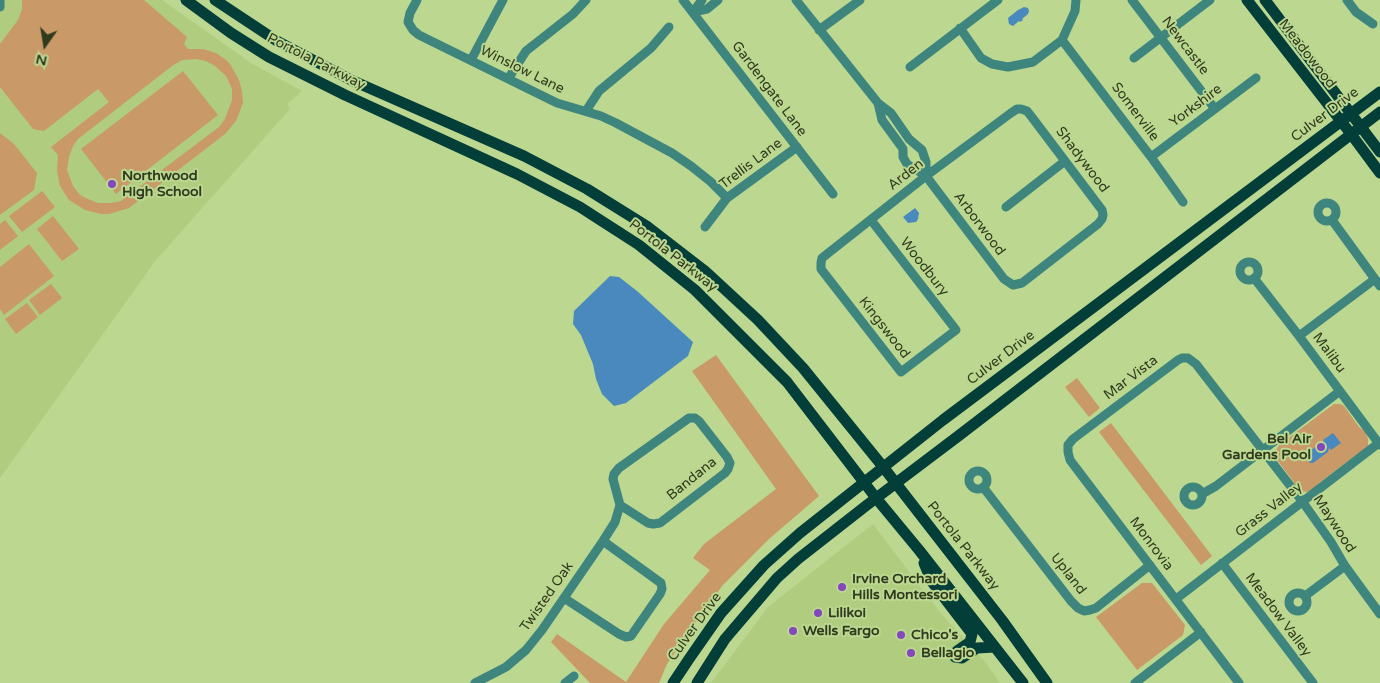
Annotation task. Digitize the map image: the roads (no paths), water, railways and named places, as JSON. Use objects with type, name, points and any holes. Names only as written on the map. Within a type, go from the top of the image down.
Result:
[{"type":"main road","name":"Portola Parkway","points":[[186,0],[231,33],[269,57],[344,95],[517,174],[580,207],[639,244],[696,290],[787,382],[864,483],[1023,683]]},
{"type":"main road","name":"Portola Parkway","points":[[215,0],[278,41],[312,60],[377,92],[524,156],[587,188],[648,227],[705,271],[758,320],[803,368],[884,468],[1002,620],[1047,683]]},
{"type":"main road","name":"Meadowood","points":[[1247,0],[1380,174]]},
{"type":"main road","name":"Meadowood","points":[[1265,0],[1380,152]]},
{"type":"main road","name":"Culver Drive","points":[[673,683],[721,613],[764,565],[800,534],[951,414],[1380,92]]},
{"type":"main road","points":[[697,683],[724,639],[777,578],[820,541],[1380,112]]},
{"type":"main road","points":[[919,550],[932,582],[972,634],[970,642],[957,652],[955,657],[962,658],[977,648],[995,647]]},
{"type":"street","points":[[0,0],[0,7]]},
{"type":"street","name":"Winslow Lane","points":[[417,0],[410,13],[408,22],[413,30],[420,35],[557,103],[601,116],[616,123],[672,153],[711,182],[727,198]]},
{"type":"street","points":[[471,60],[503,0]]},
{"type":"street","points":[[508,79],[526,51],[573,14],[586,0]]},
{"type":"street","name":"Gardengate Lane","points":[[683,0],[832,194]]},
{"type":"street","points":[[693,12],[702,0]]},
{"type":"street","points":[[693,12],[707,9],[718,0]]},
{"type":"street","name":"Arborwood","points":[[796,0],[878,103],[891,113],[909,139],[922,150],[926,162],[926,176]]},
{"type":"street","points":[[820,30],[860,0]]},
{"type":"street","points":[[910,67],[998,0]]},
{"type":"street","points":[[960,28],[981,58],[992,64],[1008,67],[1033,62],[1062,40],[1075,11],[1076,0]]},
{"type":"street","name":"Newcastle","points":[[1132,0],[1215,109]]},
{"type":"street","points":[[1134,58],[1210,0]]},
{"type":"street","points":[[1347,0],[1356,12],[1372,24]]},
{"type":"street","points":[[586,111],[599,91],[651,48],[669,26]]},
{"type":"street","name":"Somerville","points":[[1062,40],[1183,202]]},
{"type":"street","name":"Yorkshire","points":[[1151,157],[1256,78]]},
{"type":"street","name":"Arborwood","points":[[878,103],[882,120],[903,149],[904,160],[926,176],[1004,279],[1013,285]]},
{"type":"street","name":"Arden","points":[[821,269],[820,263],[822,258],[926,176],[1016,109]]},
{"type":"street","name":"Shadywood","points":[[1013,285],[1022,283],[1102,219],[1102,210],[1027,111],[1016,109]]},
{"type":"street","name":"Trellis Lane","points":[[705,227],[727,198],[797,147]]},
{"type":"street","points":[[1006,207],[1065,161]]},
{"type":"street","name":"Woodbury","points":[[871,220],[956,330]]},
{"type":"street","points":[[1300,336],[1378,282],[1332,220]]},
{"type":"street","name":"Kingswood","points":[[821,269],[901,372],[956,330]]},
{"type":"street","name":"Malibu","points":[[1254,278],[1300,336],[1380,444]]},
{"type":"street","name":"Mar Vista","points":[[1093,424],[1178,360],[1188,358]]},
{"type":"street","name":"Maywood","points":[[1188,358],[1196,364],[1302,501],[1331,542],[1344,566],[1380,614]]},
{"type":"street","points":[[1202,494],[1216,486],[1340,391]]},
{"type":"street","name":"Bandana","points":[[689,418],[695,418],[699,421],[730,463],[726,473],[660,523],[648,523],[620,505],[613,479],[614,474],[619,468],[689,418]]},
{"type":"street","name":"Monrovia","points":[[1093,424],[1070,442],[1068,456],[1239,683]]},
{"type":"street","name":"Grass Valley","points":[[1176,599],[1302,501],[1380,444]]},
{"type":"street","name":"Upland","points":[[983,487],[1071,601],[1084,611],[1096,608],[1150,565]]},
{"type":"street","name":"Twisted Oak","points":[[478,682],[506,667],[526,650],[542,630],[603,541],[615,522],[620,505]]},
{"type":"street","points":[[564,598],[618,634],[626,637],[631,636],[660,594],[662,589],[661,583],[603,541]]},
{"type":"street","name":"Meadow Valley","points":[[1222,563],[1313,683]]},
{"type":"street","points":[[1305,596],[1344,566]]},
{"type":"street","points":[[1135,683],[1201,632]]},
{"type":"street","points":[[565,683],[574,676]]},
{"type":"water","points":[[1024,7],[1028,8],[1029,11],[1023,20],[1013,26],[1009,24],[1008,18]]},
{"type":"water","points":[[915,208],[919,213],[918,219],[916,222],[908,223],[903,217]]},
{"type":"water","points":[[610,276],[619,277],[637,291],[693,342],[688,356],[626,403],[614,406],[602,394],[593,364],[581,335],[573,324],[574,311]]},
{"type":"water","points":[[1333,433],[1341,443],[1331,450],[1329,448],[1328,452],[1313,463],[1310,463],[1306,454],[1322,442],[1324,443],[1323,440]]},
{"type":"place","name":"Northwood High School","points":[[112,184]]},
{"type":"place","name":"Bel Air Gardens Pool","points":[[1321,447]]},
{"type":"place","name":"Irvine Orchard Hills Montessori","points":[[842,587]]},
{"type":"place","name":"Lilikoi","points":[[818,613]]},
{"type":"place","name":"Wells Fargo","points":[[793,631]]},
{"type":"place","name":"Chico's","points":[[901,635]]},
{"type":"place","name":"Bellagio","points":[[911,653]]}]
